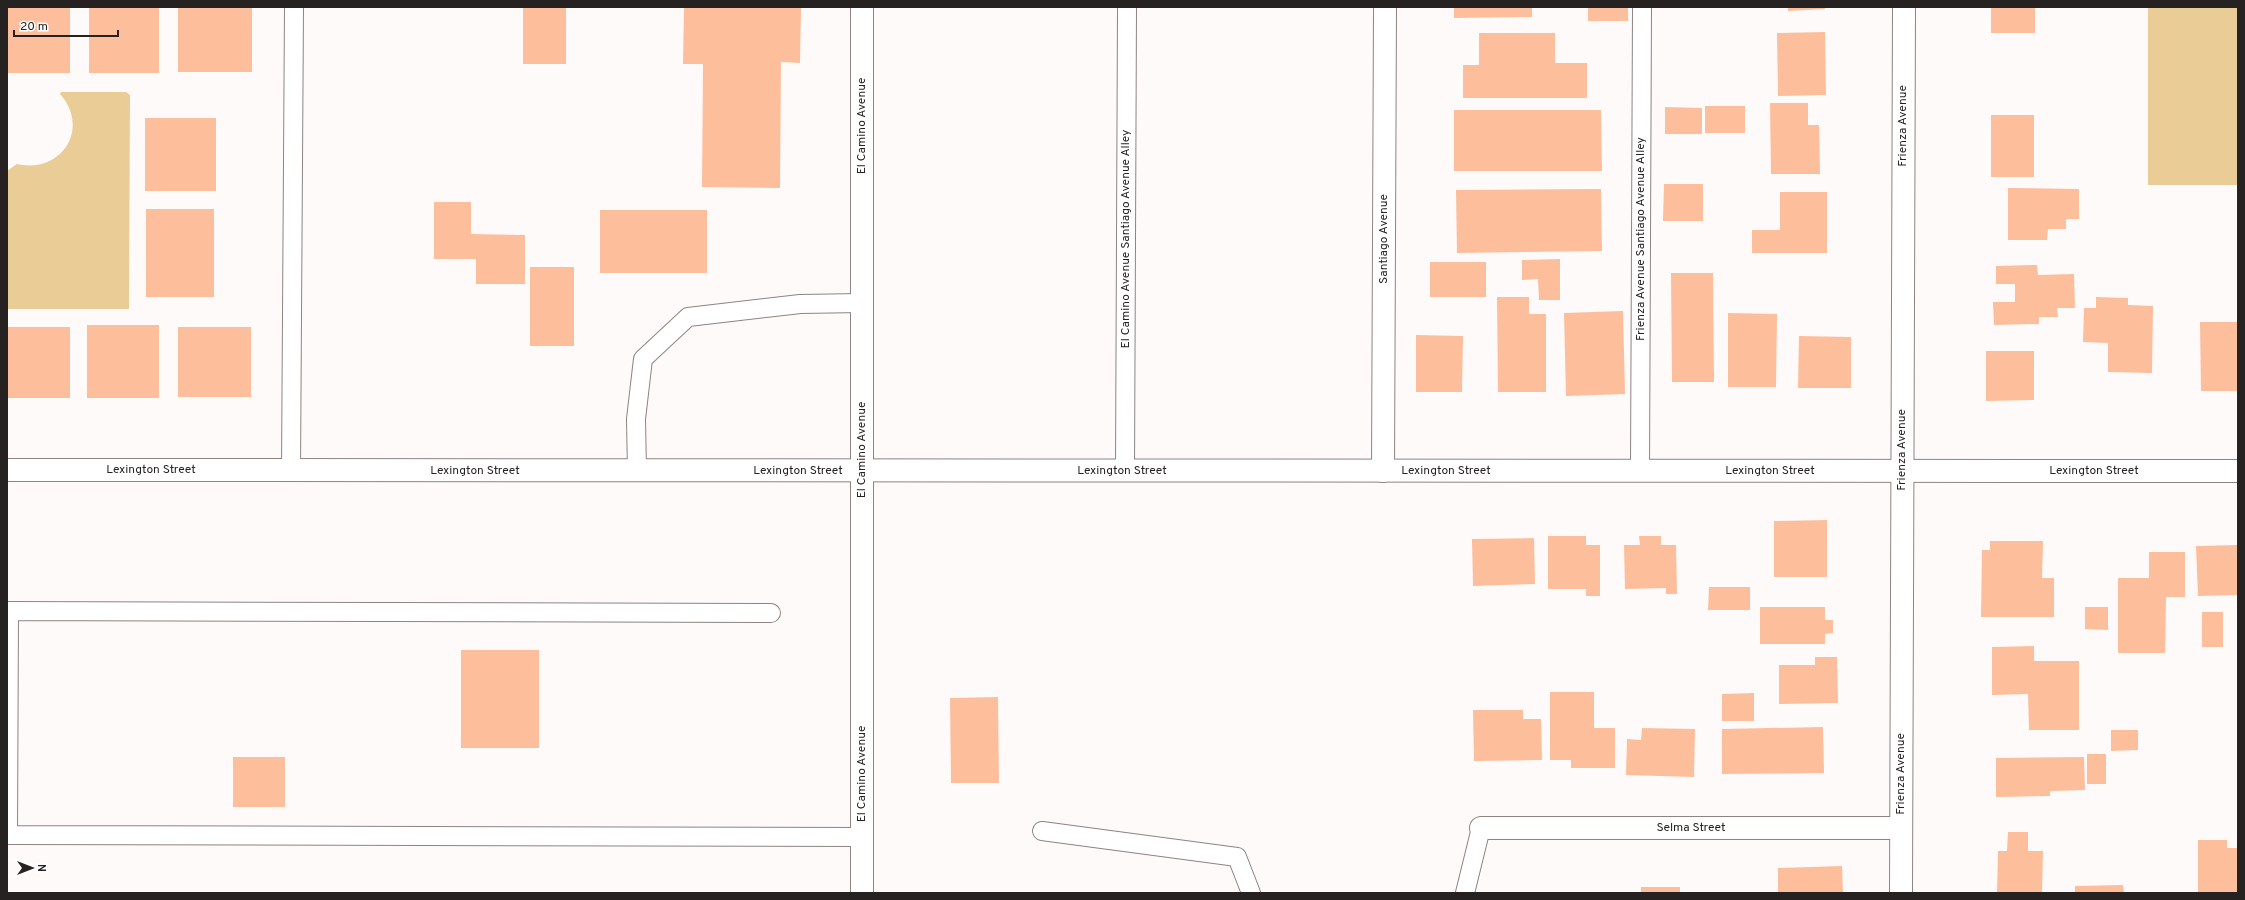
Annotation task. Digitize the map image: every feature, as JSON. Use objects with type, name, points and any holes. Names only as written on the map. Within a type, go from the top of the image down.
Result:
[{"type":"street","name":"El Camino Avenue","points":[[862,7],[862,893]]},
{"type":"street","name":"Santiago Avenue","points":[[1383,471],[1385,7]]},
{"type":"street","name":"Frienza Avenue","points":[[1901,893],[1904,7]]},
{"type":"street","name":"Lexington Street","points":[[7,470],[2238,471]]},
{"type":"street","name":"Selma Street","points":[[1482,828],[1901,828]]},
{"type":"lane","points":[[292,470],[294,7]]},
{"type":"lane","name":"El Camino Avenue Santiago Avenue Alley","points":[[1125,471],[1127,7]]},
{"type":"lane","name":"Frienza Avenue Santiago Avenue Alley","points":[[1640,471],[1642,7]]},
{"type":"lane","points":[[637,471],[636,419],[644,359],[688,317],[800,304],[862,303]]},
{"type":"lane","points":[[771,613],[9,611],[8,835],[862,837]]},
{"type":"lane","points":[[1465,893],[1482,828]]},
{"type":"lane","points":[[1042,831],[1237,857],[1251,893]]},
{"type":"shaded area","points":[[2148,7],[2238,7],[2238,185],[2148,185]]},
{"type":"shaded area","points":[[61,92],[126,92],[130,95],[129,309],[7,309],[7,171],[17,164],[33,165],[47,162],[58,155],[67,146],[72,134],[73,121],[69,107],[60,94]]},
{"type":"building","points":[[7,7],[70,7],[70,73],[7,73]]},
{"type":"building","points":[[89,7],[159,7],[159,73],[89,73]]},
{"type":"building","points":[[178,7],[252,7],[252,72],[178,72]]},
{"type":"building","points":[[523,7],[566,7],[566,64],[523,64]]},
{"type":"building","points":[[684,7],[801,7],[800,63],[781,62],[780,188],[702,187],[703,64],[683,64]]},
{"type":"building","points":[[1454,7],[1532,7],[1532,17],[1454,18]]},
{"type":"building","points":[[1588,7],[1628,7],[1628,21],[1588,21]]},
{"type":"building","points":[[1788,7],[1825,7],[1825,9],[1788,11]]},
{"type":"building","points":[[1991,7],[2035,7],[2035,33],[1991,33]]},
{"type":"building","points":[[1825,32],[1826,95],[1778,96],[1777,33]]},
{"type":"building","points":[[1479,33],[1555,33],[1555,63],[1587,63],[1587,98],[1463,98],[1463,65],[1479,65]]},
{"type":"building","points":[[1770,103],[1808,103],[1808,125],[1819,125],[1820,174],[1771,174]]},
{"type":"building","points":[[1705,106],[1745,106],[1745,133],[1705,133]]},
{"type":"building","points":[[1665,107],[1702,108],[1702,134],[1665,134]]},
{"type":"building","points":[[1454,110],[1601,110],[1602,171],[1454,171]]},
{"type":"building","points":[[1991,115],[2034,115],[2034,177],[1991,177]]},
{"type":"building","points":[[145,118],[216,118],[216,191],[145,191]]},
{"type":"building","points":[[1664,184],[1703,184],[1703,221],[1663,221]]},
{"type":"building","points":[[2008,188],[2079,189],[2079,219],[2066,219],[2066,229],[2048,229],[2047,240],[2008,240]]},
{"type":"building","points":[[1601,189],[1602,251],[1457,253],[1456,190]]},
{"type":"building","points":[[1780,192],[1827,192],[1827,253],[1752,253],[1752,230],[1780,230]]},
{"type":"building","points":[[434,202],[471,202],[471,234],[525,235],[525,284],[476,284],[476,259],[434,259]]},
{"type":"building","points":[[146,209],[214,209],[214,297],[146,297]]},
{"type":"building","points":[[600,210],[707,210],[707,273],[600,273]]},
{"type":"building","points":[[1560,259],[1560,300],[1539,300],[1538,279],[1522,280],[1522,260]]},
{"type":"building","points":[[1430,262],[1486,262],[1486,297],[1430,297]]},
{"type":"building","points":[[2037,265],[2038,275],[2074,274],[2075,308],[2057,308],[2058,317],[2039,317],[2039,324],[1994,325],[1993,302],[2015,302],[2015,284],[1996,284],[1996,266]]},
{"type":"building","points":[[530,267],[574,267],[574,346],[530,346]]},
{"type":"building","points":[[1671,273],[1713,273],[1714,382],[1672,382]]},
{"type":"building","points":[[1497,297],[1529,297],[1529,314],[1546,314],[1546,392],[1498,392]]},
{"type":"building","points":[[2096,297],[2128,298],[2128,305],[2153,306],[2152,373],[2108,372],[2108,343],[2083,342],[2084,308],[2096,308]]},
{"type":"building","points":[[1623,311],[1625,394],[1566,396],[1564,313]]},
{"type":"building","points":[[1728,313],[1777,314],[1776,387],[1728,387]]},
{"type":"building","points":[[2200,322],[2238,322],[2238,391],[2201,391]]},
{"type":"building","points":[[87,325],[159,325],[159,398],[87,398]]},
{"type":"building","points":[[7,327],[70,327],[70,398],[7,398]]},
{"type":"building","points":[[178,327],[251,327],[251,397],[178,397]]},
{"type":"building","points":[[1416,335],[1463,336],[1462,392],[1416,392]]},
{"type":"building","points":[[1799,336],[1851,337],[1851,388],[1798,388]]},
{"type":"building","points":[[1986,351],[2034,351],[2034,400],[1986,401]]},
{"type":"building","points":[[1827,520],[1827,577],[1774,577],[1774,521]]},
{"type":"building","points":[[1548,536],[1586,536],[1586,545],[1600,545],[1600,596],[1586,596],[1586,589],[1548,589]]},
{"type":"building","points":[[1639,536],[1661,536],[1661,545],[1676,545],[1677,594],[1666,594],[1666,588],[1625,589],[1624,545],[1640,545]]},
{"type":"building","points":[[1534,538],[1535,584],[1473,586],[1472,539]]},
{"type":"building","points":[[1990,541],[2043,541],[2042,578],[2054,578],[2054,617],[1981,617],[1982,550],[1990,550]]},
{"type":"building","points":[[2238,545],[2238,595],[2198,596],[2196,546]]},
{"type":"building","points":[[2149,552],[2185,552],[2185,597],[2166,597],[2165,653],[2118,653],[2118,578],[2149,578]]},
{"type":"building","points":[[1709,587],[1750,587],[1750,610],[1708,610]]},
{"type":"building","points":[[1760,607],[1825,607],[1825,620],[1833,620],[1833,633],[1825,634],[1825,644],[1760,644]]},
{"type":"building","points":[[2085,607],[2108,607],[2108,630],[2085,629]]},
{"type":"building","points":[[2202,612],[2223,612],[2223,647],[2202,647]]},
{"type":"building","points":[[2034,646],[2034,661],[2079,661],[2079,730],[2029,730],[2028,694],[1992,695],[1992,647]]},
{"type":"building","points":[[461,650],[539,650],[539,748],[461,748]]},
{"type":"building","points":[[1815,657],[1837,657],[1838,703],[1779,704],[1779,665],[1815,665]]},
{"type":"building","points":[[1550,692],[1594,692],[1594,728],[1615,728],[1615,768],[1571,768],[1571,760],[1550,760]]},
{"type":"building","points":[[1754,693],[1754,721],[1722,721],[1722,694]]},
{"type":"building","points":[[998,697],[999,783],[951,783],[950,698]]},
{"type":"building","points":[[1473,710],[1523,710],[1523,719],[1541,719],[1542,760],[1474,761]]},
{"type":"building","points":[[1823,727],[1824,773],[1722,774],[1722,729]]},
{"type":"building","points":[[1642,728],[1695,729],[1694,777],[1626,775],[1627,739],[1641,740]]},
{"type":"building","points":[[2111,730],[2138,730],[2138,750],[2111,751]]},
{"type":"building","points":[[2087,754],[2106,754],[2106,784],[2087,784]]},
{"type":"building","points":[[233,757],[285,757],[285,807],[233,807]]},
{"type":"building","points":[[2084,757],[2085,790],[2050,791],[2050,796],[1996,797],[1996,758]]},
{"type":"building","points":[[2008,832],[2028,832],[2028,851],[2043,851],[2042,893],[1997,893],[1998,851],[2007,851]]},
{"type":"building","points":[[2198,840],[2227,840],[2227,848],[2238,848],[2238,893],[2198,893]]},
{"type":"building","points":[[1842,866],[1843,893],[1778,893],[1778,868]]},
{"type":"building","points":[[2123,885],[2124,893],[2075,893],[2075,886]]},
{"type":"building","points":[[1641,887],[1680,887],[1680,893],[1641,893]]}]
